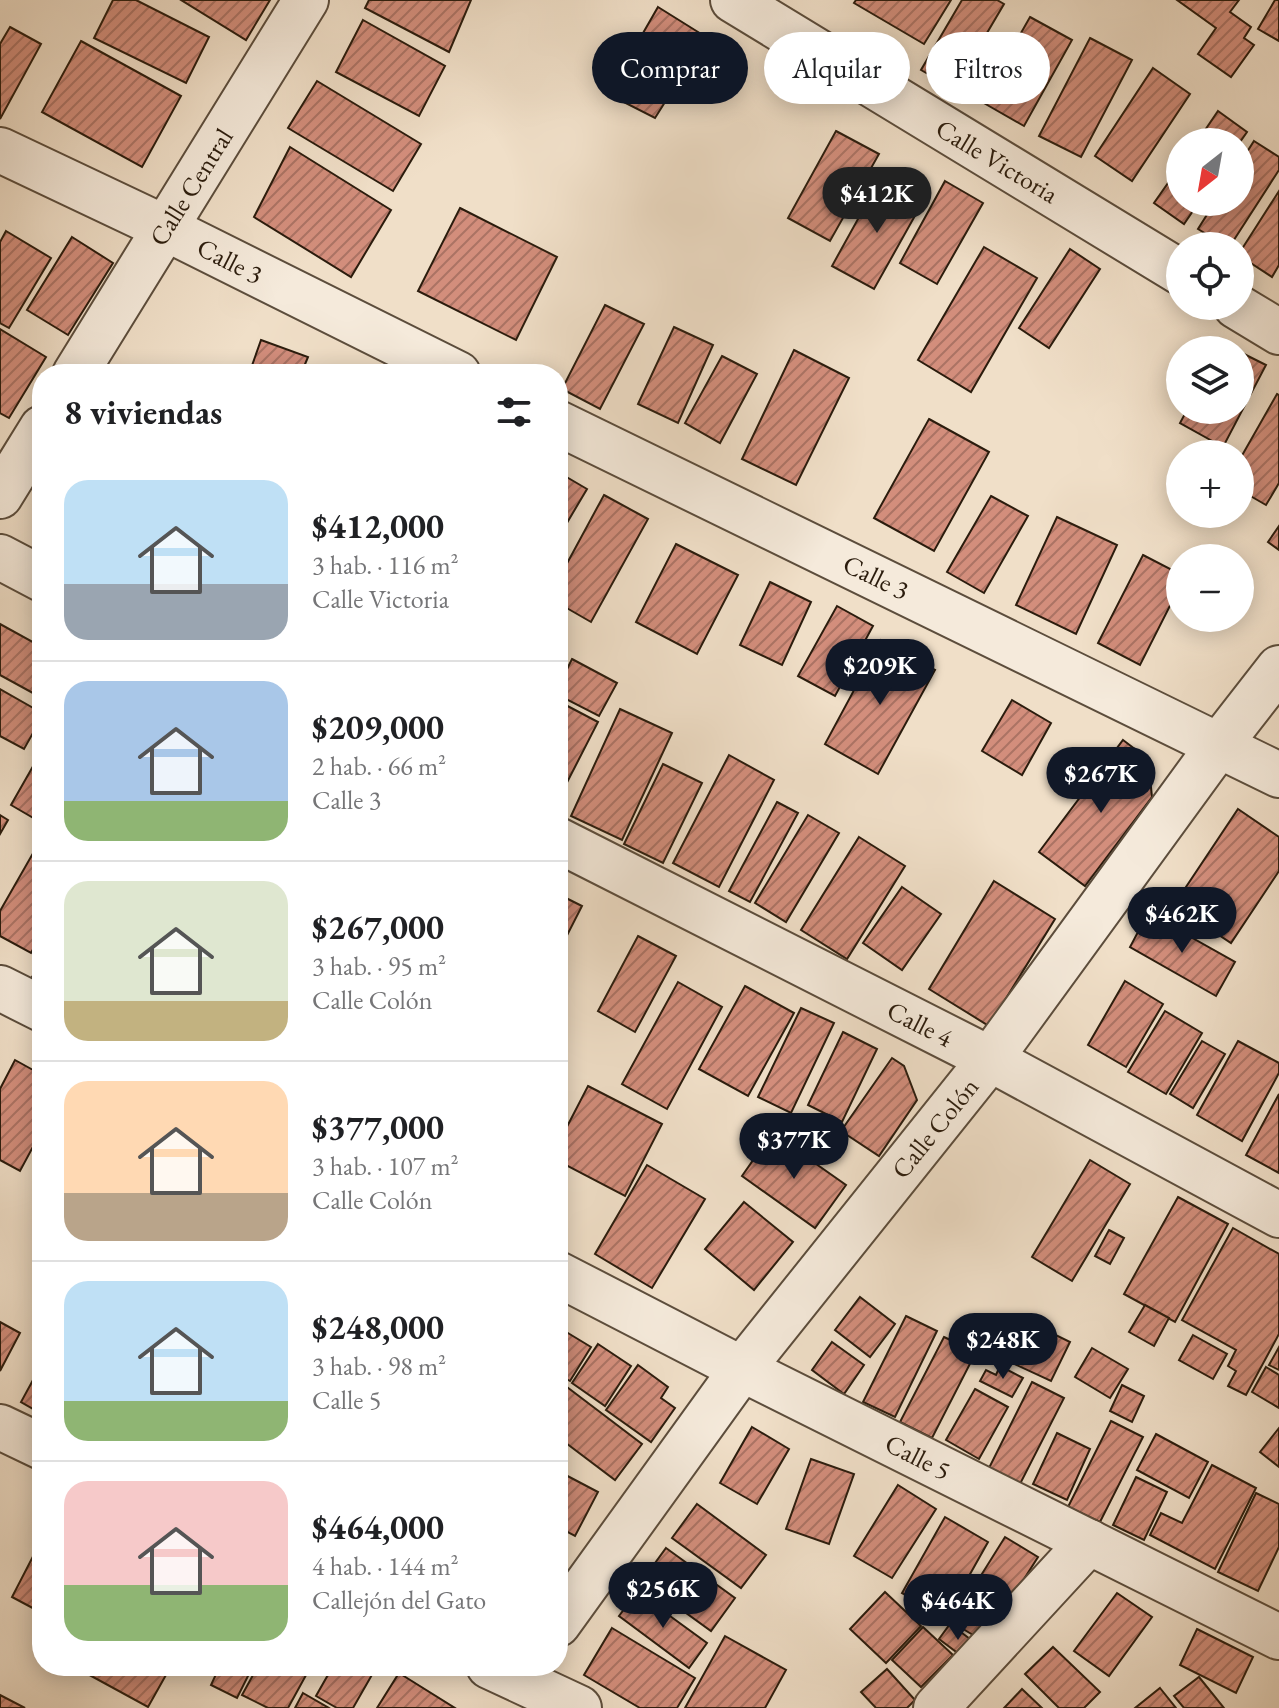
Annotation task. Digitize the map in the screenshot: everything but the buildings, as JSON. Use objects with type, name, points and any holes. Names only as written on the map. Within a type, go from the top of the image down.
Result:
[{"type":"street","name":"Calle Central","points":[[81,364],[306,0]]},
{"type":"street","name":"Calle Victoria","points":[[733,0],[1166,263]]},
{"type":"street","name":"Calle 3","points":[[0,150],[438,364]]},
{"type":"street","points":[[1254,317],[1279,332]]},
{"type":"street","name":"Calle 3","points":[[568,428],[1279,775]]},
{"type":"street","points":[[0,496],[32,444]]},
{"type":"street","points":[[0,557],[32,574]]},
{"type":"street","name":"Calle Colón","points":[[568,1610],[742,1369],[990,1059],[1219,745],[1279,668]]},
{"type":"street","name":"Calle 4","points":[[568,845],[990,1059],[1279,1215]]},
{"type":"street","points":[[0,988],[32,1004]]},
{"type":"street","name":"Calle 5","points":[[568,1279],[1279,1637]]},
{"type":"street","points":[[0,1427],[32,1442]]},
{"type":"street","points":[[936,1708],[1089,1542]]},
{"type":"street","points":[[507,1680],[579,1708]]}]
